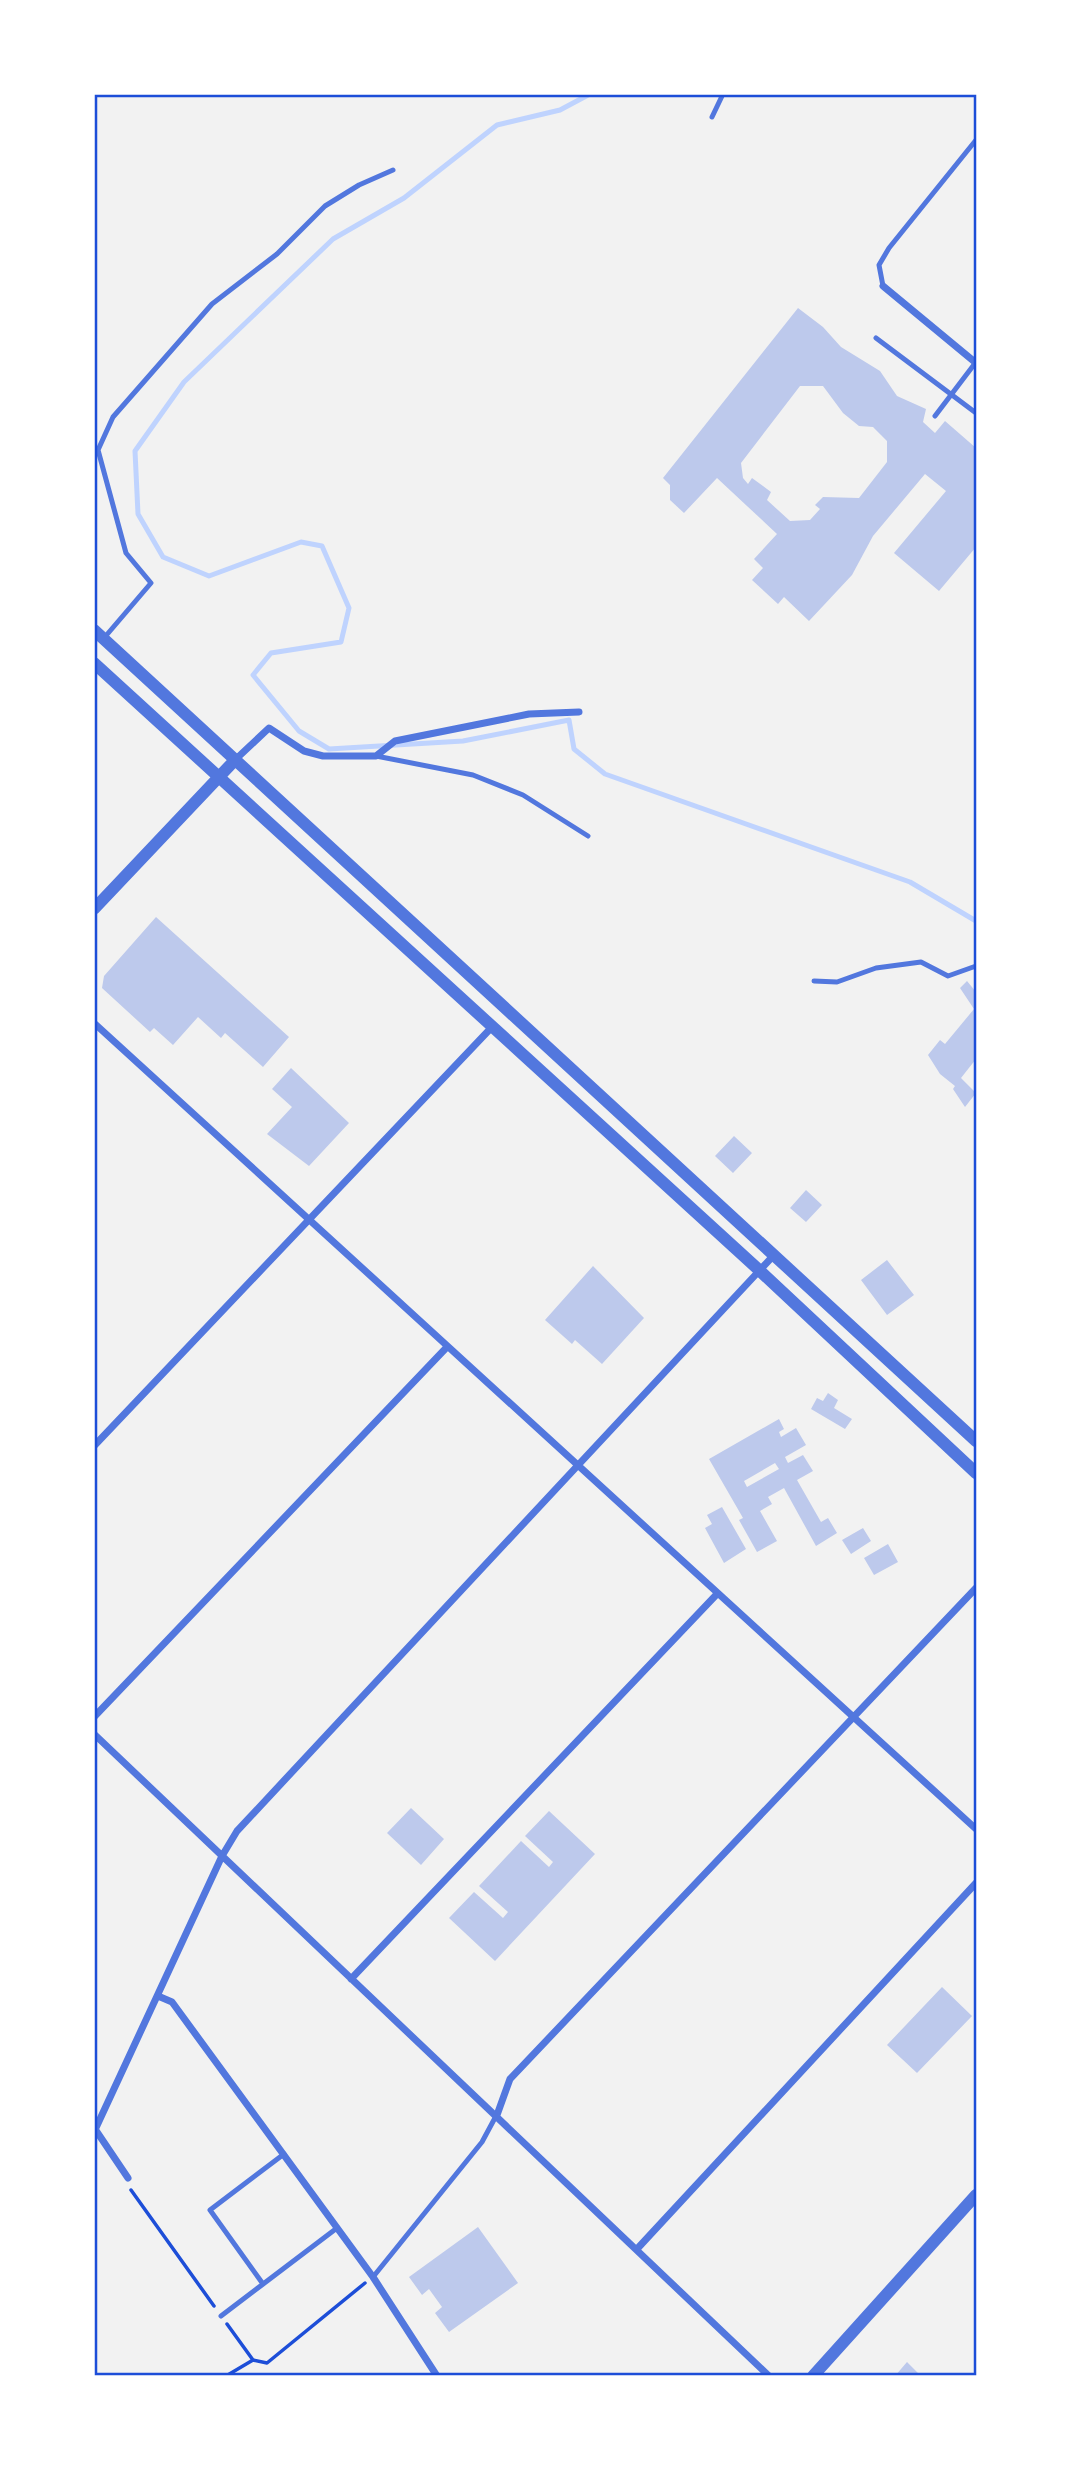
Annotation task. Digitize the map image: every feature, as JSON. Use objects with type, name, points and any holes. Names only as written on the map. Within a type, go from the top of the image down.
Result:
[{"type":"street","points":[[883,286],[976,363]]},
{"type":"street","points":[[99,634],[976,1441]]},
{"type":"street","points":[[94,663],[759,1270],[976,1473]]},
{"type":"street","points":[[94,909],[217,777],[269,728],[304,751],[323,756],[376,756],[395,741],[529,714],[579,712]]},
{"type":"street","points":[[94,1023],[976,1829]]},
{"type":"street","points":[[94,1446],[492,1027]]},
{"type":"street","points":[[128,2178],[95,2130],[222,1856],[237,1831],[774,1255]]},
{"type":"street","points":[[94,1717],[447,1346]]},
{"type":"street","points":[[497,2115],[510,2079],[976,1588]]},
{"type":"street","points":[[351,1979],[717,1594]]},
{"type":"street","points":[[94,1734],[769,2375]]},
{"type":"street","points":[[637,2249],[976,1883]]},
{"type":"street","points":[[158,1996],[172,2002],[284,2154],[373,2277],[437,2375]]},
{"type":"street","points":[[813,2375],[976,2195]]},
{"type":"lane","points":[[712,117],[723,94]]},
{"type":"lane","points":[[883,286],[879,265],[889,248],[976,140]]},
{"type":"lane","points":[[99,634],[151,583],[126,553],[98,450],[113,417],[212,304],[277,254],[325,206],[359,185],[393,170]]},
{"type":"lane","points":[[876,338],[976,413]]},
{"type":"lane","points":[[935,416],[976,363]]},
{"type":"lane","points":[[376,756],[472,775],[523,795],[588,836]]},
{"type":"lane","points":[[814,981],[837,982],[876,968],[921,962],[948,976],[976,966]]},
{"type":"lane","points":[[373,2277],[482,2142],[497,2115]]},
{"type":"lane","points":[[263,2284],[210,2210],[284,2154]]},
{"type":"lane","points":[[221,2316],[337,2228]]},
{"type":"path","points":[[128,2178],[130,2189],[253,2360]]},
{"type":"path","points":[[226,2375],[253,2360],[267,2363],[373,2277]]},
{"type":"building","points":[[798,308],[823,327],[841,347],[880,371],[897,396],[926,409],[923,422],[935,433],[945,421],[976,448],[976,547],[939,591],[894,553],[946,491],[925,474],[873,536],[852,575],[809,621],[784,597],[778,604],[752,580],[763,568],[754,559],[777,534],[717,478],[684,513],[670,500],[670,485],[663,478]],"holes":[[[800,386],[823,386],[843,413],[859,426],[873,427],[887,441],[887,462],[859,498],[823,497],[815,505],[820,509],[810,520],[790,521],[767,500],[771,492],[752,478],[748,484],[743,478],[741,463]]]},
{"type":"building","points":[[156,917],[289,1037],[263,1067],[225,1033],[221,1038],[198,1017],[173,1045],[154,1028],[150,1032],[102,988],[104,976]]},
{"type":"building","points":[[967,981],[976,992],[976,1059],[961,1078],[976,1093],[965,1107],[953,1089],[955,1086],[940,1074],[928,1055],[940,1040],[945,1044],[974,1009],[960,988]]},
{"type":"building","points":[[291,1068],[349,1123],[309,1166],[267,1134],[292,1107],[272,1089]]},
{"type":"building","points":[[734,1136],[752,1153],[733,1173],[715,1156]]},
{"type":"building","points":[[806,1190],[822,1205],[806,1222],[790,1208]]},
{"type":"building","points":[[887,1260],[914,1295],[887,1315],[861,1280]]},
{"type":"building","points":[[593,1266],[644,1318],[602,1364],[575,1340],[572,1344],[545,1320]]},
{"type":"building","points":[[828,1393],[838,1400],[834,1408],[852,1419],[845,1429],[811,1409],[817,1398],[823,1401]]},
{"type":"building","points":[[779,1419],[784,1429],[779,1432],[781,1437],[796,1428],[806,1445],[785,1457],[788,1463],[803,1455],[813,1471],[797,1480],[821,1522],[828,1518],[837,1533],[816,1546],[784,1488],[768,1497],[772,1504],[760,1511],[777,1541],[757,1552],[739,1520],[743,1518],[709,1459]],"holes":[[[775,1463],[779,1469],[747,1487],[744,1481]]]},
{"type":"building","points":[[722,1507],[746,1549],[724,1563],[705,1528],[712,1524],[707,1515]]},
{"type":"building","points":[[863,1528],[871,1541],[851,1554],[842,1540]]},
{"type":"building","points":[[888,1544],[898,1562],[874,1575],[864,1558]]},
{"type":"building","points":[[411,1808],[444,1839],[421,1865],[387,1833]]},
{"type":"building","points":[[549,1811],[595,1854],[495,1961],[449,1918],[474,1892],[503,1918],[508,1912],[479,1886],[521,1841],[549,1867],[553,1862],[525,1836]]},
{"type":"building","points":[[942,1987],[972,2016],[917,2073],[887,2045]]},
{"type":"building","points":[[478,2227],[518,2283],[449,2332],[435,2313],[442,2307],[429,2289],[422,2295],[409,2277]]},
{"type":"building","points":[[907,2362],[921,2376],[895,2376]]},
{"type":"waterway","points":[[590,94],[560,110],[497,125],[404,198],[333,239],[184,382],[135,451],[138,514],[163,557],[209,576],[301,542],[322,546],[349,608],[341,642],[271,653],[253,675],[299,731],[329,749],[463,741],[569,720],[574,749],[605,774],[910,882],[976,921]]}]
